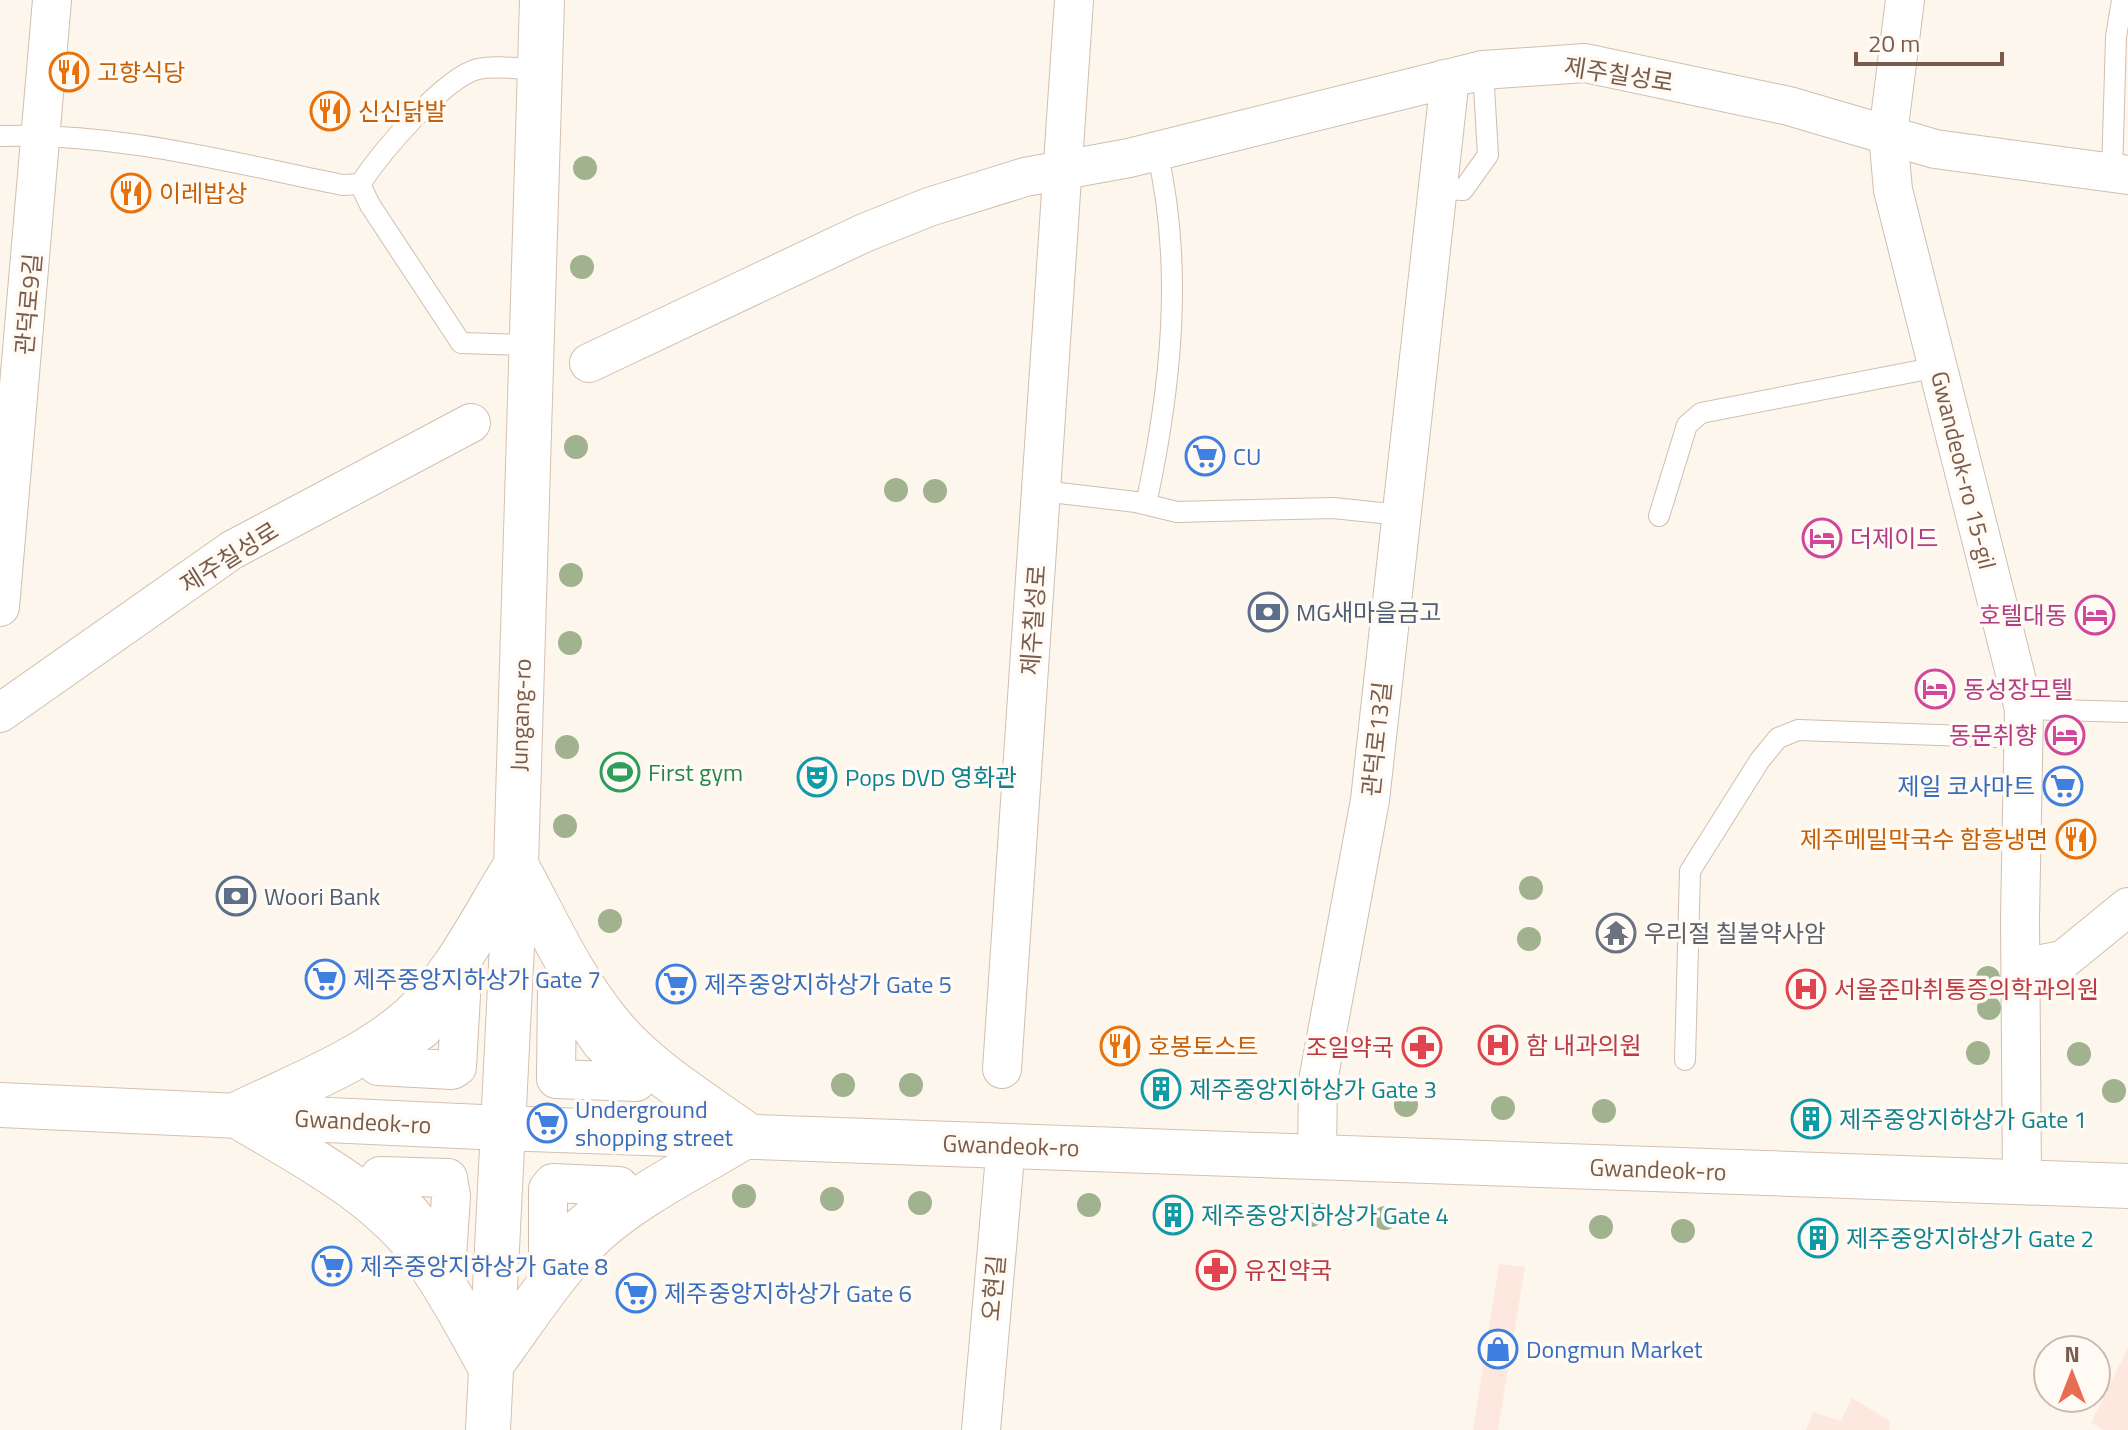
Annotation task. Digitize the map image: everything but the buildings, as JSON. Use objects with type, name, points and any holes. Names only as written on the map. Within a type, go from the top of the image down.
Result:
[{"type":"main road","name":"Jungang-ro","points":[[488,1430],[516,865],[542,0]]},
{"type":"main road","points":[[516,865],[589,998],[614,1030],[642,1057],[747,1135],[629,1206],[596,1232],[567,1262],[490,1366],[427,1260],[397,1224],[326,1169],[236,1115],[334,1067],[410,1018],[436,991],[516,865]]},
{"type":"main road","name":"Gwandeok-ro","points":[[0,1105],[503,1128],[2128,1186]]},
{"type":"street","name":"관덕로9길","points":[[1,592],[43,135],[52,0]]},
{"type":"street","name":"제주칠성로","points":[[1002,1069],[1074,0]]},
{"type":"street","name":"Gwandeok-ro 15-gil","points":[[1905,0],[1888,134],[1897,209],[2024,724],[2022,1183]]},
{"type":"street","name":"제주칠성로","points":[[589,363],[864,233],[929,207],[1025,177],[1157,151],[1483,70],[1585,63],[1789,106],[1935,149],[2120,174]]},
{"type":"street","name":"관덕로13길","points":[[1317,1157],[1318,1081],[1370,800],[1448,96],[1444,79]]},
{"type":"street","name":"제주칠성로","points":[[0,713],[232,550],[471,423]]},
{"type":"street","points":[[2021,968],[2063,960],[2128,907]]},
{"type":"street","name":"오현길","points":[[981,1430],[1006,1145]]},
{"type":"lane","points":[[2120,174],[2116,37],[2122,0]]},
{"type":"lane","points":[[0,136],[68,134],[152,146],[343,185],[360,184],[420,112],[461,76],[480,68],[540,70]]},
{"type":"lane","points":[[1438,189],[1463,190],[1488,155],[1483,70]]},
{"type":"lane","points":[[1146,504],[1168,395],[1171,352],[1171,276],[1163,174],[1157,151]]},
{"type":"lane","points":[[360,184],[370,205],[461,343],[531,345]]},
{"type":"lane","points":[[1659,516],[1687,425],[1701,413],[1938,367]]},
{"type":"lane","points":[[1042,491],[1146,504],[1177,512],[1333,508],[1401,515]]},
{"type":"lane","points":[[1685,1060],[1690,871],[1723,816],[1778,738],[1798,730],[2024,724],[2128,712]]},
{"type":"shaded area","name":"Dongmun Market","points":[[1499,1264],[1525,1267],[1498,1430],[1473,1430]]},
{"type":"shaded area","points":[[2128,1348],[2128,1430],[2104,1430],[2091,1423],[2095,1414],[2112,1414],[2112,1380]]},
{"type":"shaded area","points":[[1852,1398],[1890,1421],[1889,1430],[1806,1430],[1813,1412],[1841,1421]]},
{"type":"place","name":"고향식당","points":[[69,72]]},
{"type":"place","name":"신신닭발","points":[[330,111]]},
{"type":"place","name":"이레밥상","points":[[131,193]]},
{"type":"place","name":"CU","points":[[1205,456]]},
{"type":"place","name":"더제이드","points":[[1822,538]]},
{"type":"place","name":"MG새마을금고","points":[[1268,612]]},
{"type":"place","name":"호텔대동","points":[[2095,615]]},
{"type":"place","name":"동성장모텔","points":[[1935,689]]},
{"type":"place","name":"동문취향","points":[[2065,735]]},
{"type":"place","name":"First gym","points":[[620,772]]},
{"type":"place","name":"Pops DVD 영화관","points":[[817,777]]},
{"type":"place","name":"제일 코사마트","points":[[2063,786]]},
{"type":"place","name":"제주메밀막국수 함흥냉면","points":[[2076,839]]},
{"type":"place","name":"Woori Bank","points":[[236,896]]},
{"type":"place","name":"우리절 칠불약사암","points":[[1616,933]]},
{"type":"place","name":"제주중앙지하상가 Gate 7","points":[[325,979]]},
{"type":"place","name":"제주중앙지하상가 Gate 5","points":[[676,984]]},
{"type":"place","name":"서울준마취통증의학과의원","points":[[1806,989]]},
{"type":"place","name":"함 내과의원","points":[[1498,1045]]},
{"type":"place","name":"호봉토스트","points":[[1120,1046]]},
{"type":"place","name":"조일약국","points":[[1422,1047]]},
{"type":"place","name":"제주중앙지하상가 Gate 3","points":[[1161,1089]]},
{"type":"place","name":"제주중앙지하상가 Gate 1","points":[[1811,1119]]},
{"type":"place","name":"Underground shopping street","points":[[547,1123]]},
{"type":"place","name":"제주중앙지하상가 Gate 4","points":[[1173,1215]]},
{"type":"place","name":"제주중앙지하상가 Gate 2","points":[[1818,1238]]},
{"type":"place","name":"제주중앙지하상가 Gate 8","points":[[332,1266]]},
{"type":"place","name":"유진약국","points":[[1216,1270]]},
{"type":"place","name":"제주중앙지하상가 Gate 6","points":[[636,1293]]},
{"type":"place","name":"Dongmun Market","points":[[1498,1349]]}]
